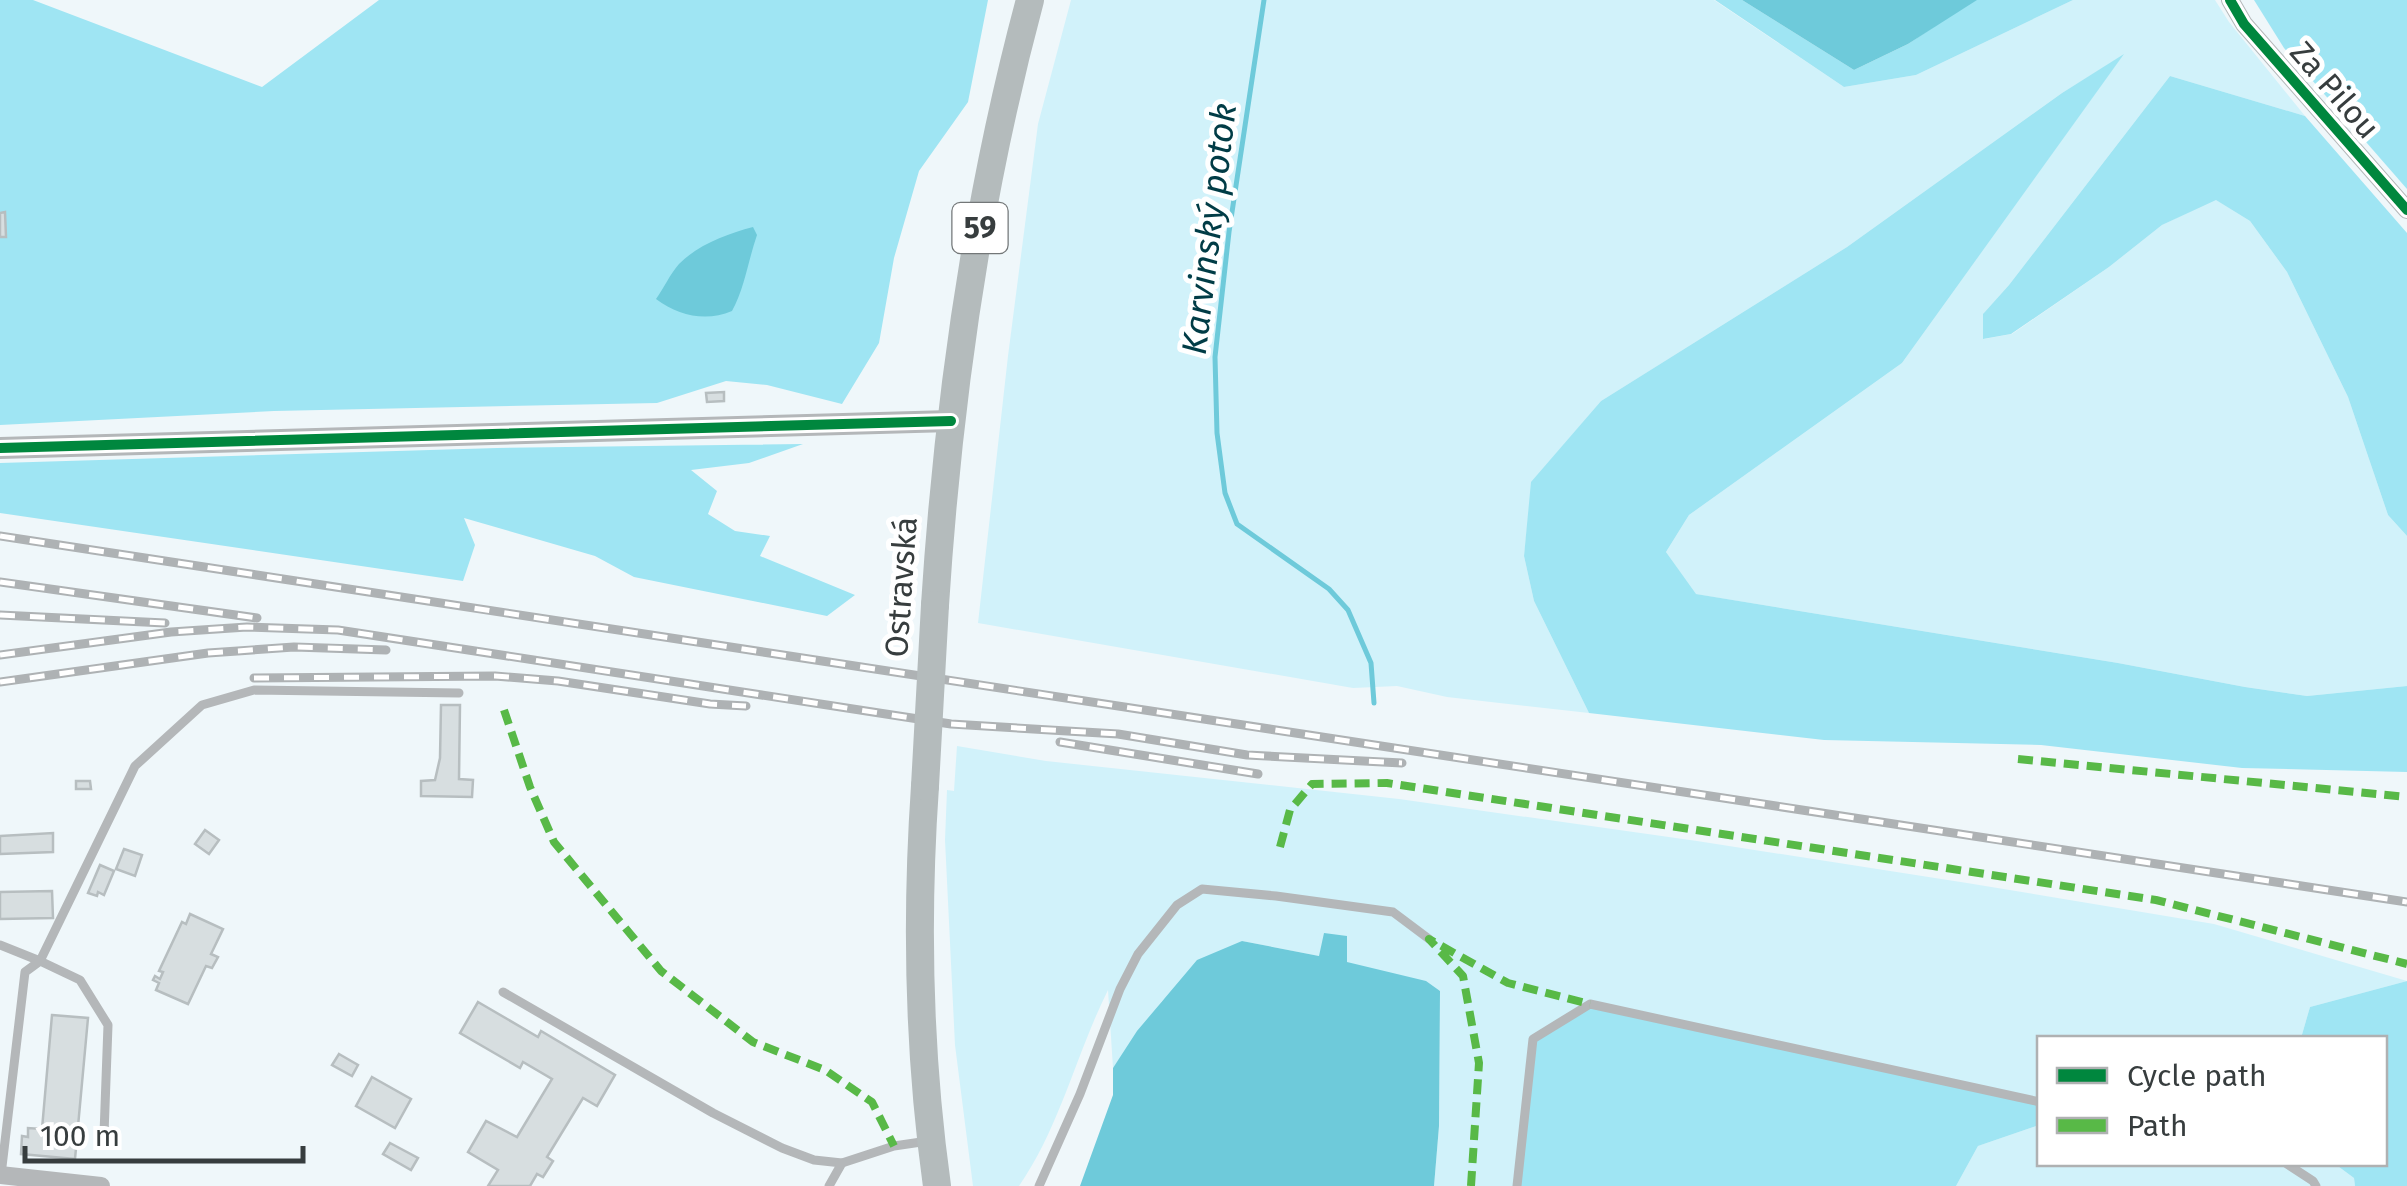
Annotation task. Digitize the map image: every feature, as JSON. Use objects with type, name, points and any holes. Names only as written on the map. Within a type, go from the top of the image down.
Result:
[{"type":"main road","name":"Ostravská","points":[[936,1186],[921,962],[921,866],[940,517],[989,178],[1030,0]]},
{"type":"street","name":"Za Pilou","points":[[2230,0],[2244,24],[2407,210]]},
{"type":"street","points":[[0,448],[951,421]]},
{"type":"street","points":[[0,1175],[101,1186]]},
{"type":"lane","points":[[0,1175],[25,972],[40,961],[135,766],[202,704],[254,690],[459,693]]},
{"type":"lane","points":[[1039,1186],[1138,954],[1177,905],[1202,889],[1393,912],[1429,938]]},
{"type":"lane","points":[[0,945],[80,980],[108,1024],[104,1134]]},
{"type":"lane","points":[[503,992],[713,1113],[814,1160],[842,1163],[894,1146],[930,1141]]},
{"type":"lane","points":[[1518,1186],[1533,1039],[1590,1004],[2037,1101]]},
{"type":"lane","points":[[830,1186],[842,1163]]},
{"type":"lane","points":[[2290,1166],[2316,1186]]},
{"type":"shaded area","points":[[0,0],[33,0],[262,87],[379,0],[988,0],[968,102],[919,171],[894,258],[879,343],[842,404],[767,385],[726,381],[657,403],[274,411],[0,425]]},
{"type":"shaded area","points":[[1071,0],[1714,0],[1844,87],[1916,75],[2073,0],[2215,0],[2305,116],[2170,76],[1984,313],[1984,339],[2012,334],[2162,225],[2215,199],[2250,221],[2287,272],[2348,397],[2388,515],[2407,536],[2407,686],[2307,696],[1695,594],[1666,552],[1689,515],[1902,363],[2122,56],[2062,93],[1847,247],[1601,401],[1532,482],[1524,556],[1534,601],[1589,713],[1447,697],[1397,686],[1353,688],[978,623],[1038,124]]},
{"type":"shaded area","points":[[1715,0],[1742,0],[1854,70],[1908,44],[1974,0],[2073,0],[1916,75],[1844,87]]},
{"type":"shaded area","points":[[1742,0],[1977,0],[1908,44],[1854,70]]},
{"type":"shaded area","points":[[2254,0],[2407,0],[2407,189],[2284,48]]},
{"type":"shaded area","points":[[2124,54],[1902,363],[1689,515],[1666,552],[1696,594],[2307,696],[2407,686],[2407,772],[2242,768],[2041,745],[1824,740],[1589,713],[1534,601],[1524,556],[1531,482],[1601,401],[1847,247],[2062,93]]},
{"type":"shaded area","points":[[2170,76],[2305,116],[2407,233],[2407,536],[2388,515],[2348,397],[2287,272],[2250,221],[2216,200],[2162,225],[2109,267],[2011,334],[1983,339],[1983,314]]},
{"type":"shaded area","points":[[753,227],[757,235],[732,311],[693,316],[656,299],[676,268],[695,251]]},
{"type":"shaded area","points":[[803,444],[749,463],[691,470],[717,491],[708,514],[735,531],[770,536],[760,556],[855,595],[827,616],[634,577],[595,556],[464,518],[475,545],[463,581],[0,513],[0,463],[497,448]]},
{"type":"shaded area","points":[[957,746],[1046,761],[1399,799],[1697,841],[2214,924],[2407,981],[2310,1007],[2302,1036],[2037,1036],[2037,1102],[1517,1186],[1434,1186],[1439,1126],[1440,991],[1346,962],[1347,936],[1319,956],[1242,941],[1162,1001],[1113,1068],[1108,990],[1057,1115],[1019,1186],[973,1186],[955,1045],[945,840],[947,790],[954,791]]},
{"type":"shaded area","points":[[1324,933],[1347,936],[1347,962],[1426,981],[1440,991],[1439,1126],[1434,1186],[1080,1186],[1113,1095],[1113,1068],[1137,1031],[1197,960],[1242,941],[1319,956]]},
{"type":"shaded area","points":[[2407,981],[2407,1186],[2355,1186],[2354,1178],[2338,1166],[2387,1166],[2387,1036],[2302,1036],[2310,1007]]},
{"type":"shaded area","points":[[1590,1004],[2037,1102],[2037,1126],[1978,1146],[1956,1186],[1517,1186],[1533,1039]]},
{"type":"shaded area","points":[[2037,1126],[2037,1166],[2338,1166],[2354,1178],[2355,1186],[1956,1186],[1978,1146]]},
{"type":"building","points":[[5,212],[6,237],[0,237],[0,213]]},
{"type":"building","points":[[724,392],[724,401],[707,402],[706,393]]},
{"type":"building","points":[[441,705],[460,705],[459,779],[473,780],[472,797],[421,796],[421,781],[435,780],[440,758]]},
{"type":"building","points":[[76,781],[90,781],[91,789],[76,789]]},
{"type":"building","points":[[205,830],[219,840],[209,854],[195,844]]},
{"type":"building","points":[[53,833],[53,852],[0,854],[0,836]]},
{"type":"building","points":[[124,849],[142,855],[135,876],[116,869]]},
{"type":"building","points":[[100,865],[114,871],[104,895],[98,892],[97,896],[88,893]]},
{"type":"building","points":[[52,891],[53,918],[0,919],[0,892]]},
{"type":"building","points":[[190,914],[223,929],[211,954],[218,957],[212,968],[206,966],[188,1004],[156,990],[159,983],[153,980],[155,976],[160,979],[163,972],[159,971],[182,922],[186,924]]},
{"type":"building","points":[[478,1002],[538,1037],[541,1031],[615,1075],[597,1106],[583,1098],[547,1157],[553,1161],[543,1177],[537,1174],[530,1186],[488,1186],[498,1170],[468,1152],[486,1121],[517,1137],[552,1079],[523,1062],[520,1068],[460,1033]]},
{"type":"building","points":[[52,1015],[88,1018],[75,1159],[21,1154],[22,1136],[28,1137],[28,1128],[42,1129]]},
{"type":"building","points":[[339,1054],[358,1065],[352,1076],[332,1065]]},
{"type":"building","points":[[372,1077],[411,1099],[395,1128],[356,1106]]},
{"type":"building","points":[[390,1143],[418,1158],[411,1170],[383,1154]]},
{"type":"waterway","name":"Karvinský potok","points":[[1264,0],[1229,232],[1215,357],[1217,433],[1225,493],[1237,524],[1329,589],[1348,610],[1371,663],[1374,703]]},
{"type":"railway","points":[[0,536],[2407,902]]},
{"type":"railway","points":[[0,582],[257,618]]},
{"type":"railway","points":[[0,615],[165,623]]},
{"type":"railway","points":[[0,655],[171,632],[247,627],[338,630],[951,724],[1118,734],[1247,755],[1402,763]]},
{"type":"railway","points":[[0,682],[208,653],[294,647],[386,650]]},
{"type":"railway","points":[[254,678],[495,676],[746,706]]},
{"type":"railway","points":[[1060,742],[1258,774]]},
{"type":"marked path","points":[[504,710],[554,842],[661,971],[753,1042],[825,1070],[872,1102],[894,1146]]},
{"type":"marked path","points":[[2018,759],[2407,797]]},
{"type":"marked path","points":[[1280,847],[1290,810],[1312,784],[1387,783],[2156,900],[2407,964]]},
{"type":"marked path","points":[[1471,1186],[1479,1063],[1463,976],[1429,939],[1508,983],[1590,1004]]},
{"type":"cycle path","points":[[2230,0],[2244,24],[2407,210]]},
{"type":"cycle path","points":[[0,448],[951,421]]}]
